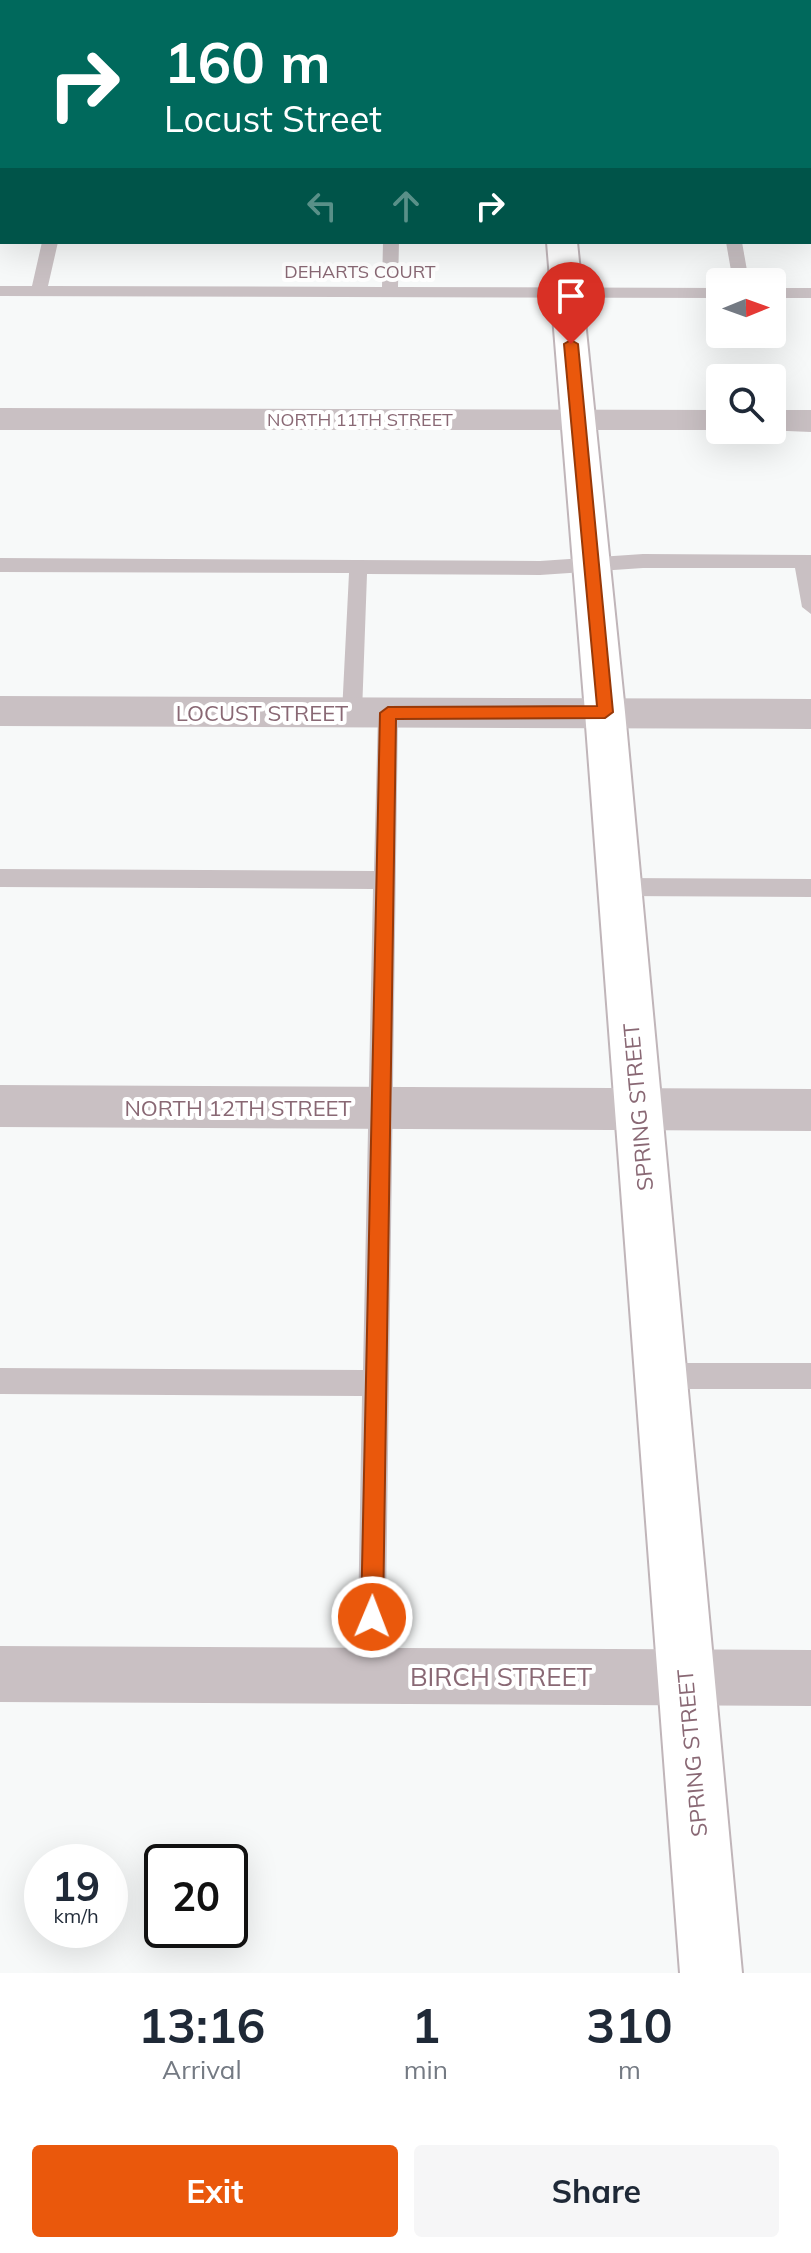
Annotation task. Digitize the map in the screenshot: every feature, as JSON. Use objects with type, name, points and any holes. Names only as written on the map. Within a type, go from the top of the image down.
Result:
[{"type":"main road","name":"SPRING STREET","points":[[562,244],[605,712],[711,1973]]},
{"type":"street","name":"NORTH 11TH STREET","points":[[0,419],[706,421]]},
{"type":"street","points":[[786,421],[811,421]]},
{"type":"street","name":"LOCUST STREET","points":[[0,711],[811,714]]},
{"type":"street","name":"NORTH 12TH STREET","points":[[0,1106],[811,1110]]},
{"type":"street","name":"BIRCH STREET","points":[[0,1674],[811,1678]]},
{"type":"lane","points":[[39,291],[50,244]]},
{"type":"lane","points":[[390,293],[391,244]]},
{"type":"lane","points":[[734,244],[739,268]]},
{"type":"lane","name":"DEHARTS COURT","points":[[0,291],[706,293]]},
{"type":"lane","points":[[786,293],[811,293]]},
{"type":"lane","points":[[0,565],[540,568],[643,561],[807,562],[811,607]]},
{"type":"lane","points":[[358,567],[384,880],[371,1676]]},
{"type":"lane","points":[[0,878],[384,880]]},
{"type":"lane","points":[[620,887],[811,888]]},
{"type":"lane","points":[[660,1376],[811,1376]]},
{"type":"lane","points":[[0,1381],[375,1383]]},
{"type":"route","points":[[372,1617],[388,713],[605,712],[571,344]]}]
